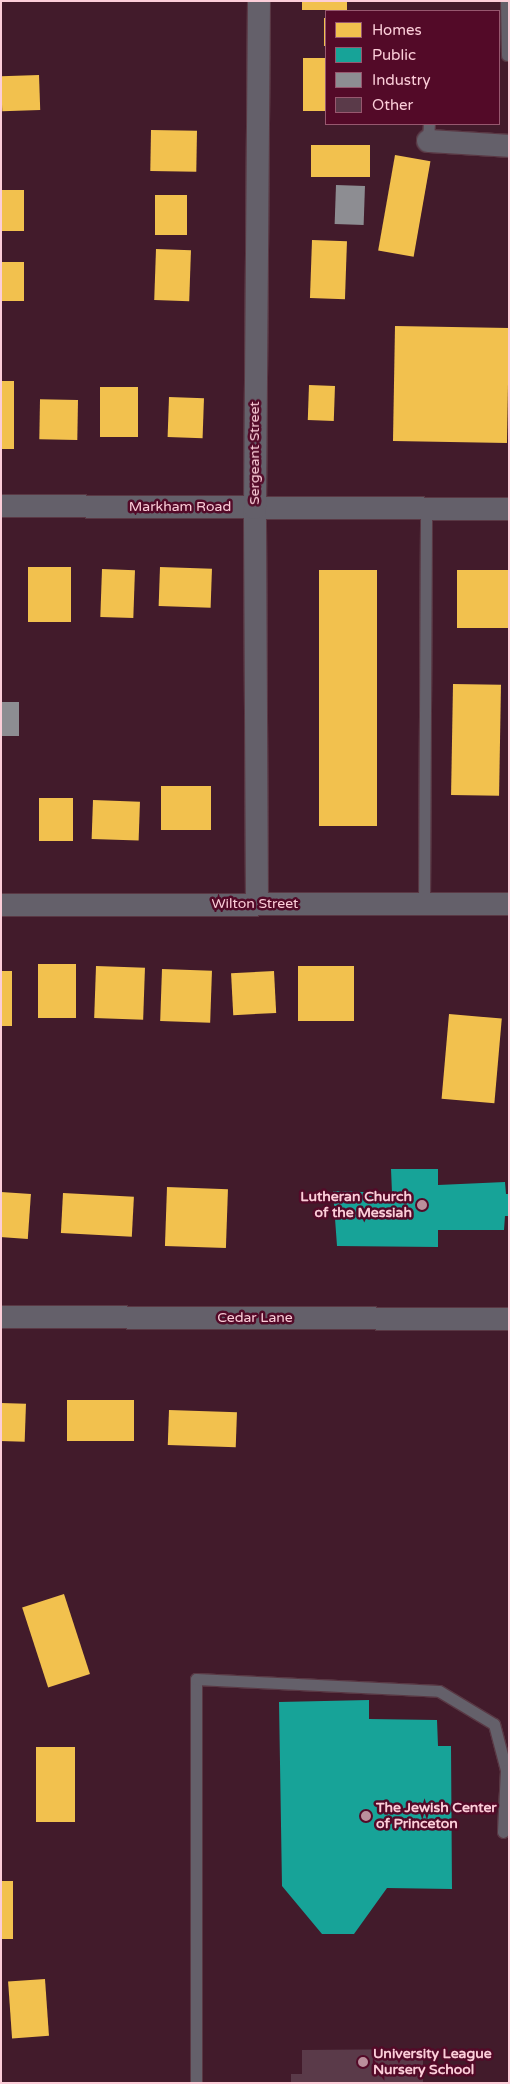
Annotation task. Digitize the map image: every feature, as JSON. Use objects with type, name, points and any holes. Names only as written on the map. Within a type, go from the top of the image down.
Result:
[{"type":"street","name":"Sergeant Street","points":[[257,904],[255,508],[260,1]]},
{"type":"street","points":[[428,132],[509,146]]},
{"type":"street","name":"Markham Road","points":[[1,506],[509,509]]},
{"type":"street","name":"Wilton Street","points":[[1,905],[509,904]]},
{"type":"street","name":"Cedar Lane","points":[[1,1317],[509,1319]]},
{"type":"lane","points":[[505,54],[506,1]]},
{"type":"lane","points":[[424,904],[426,509]]},
{"type":"lane","points":[[196,2083],[196,1679],[439,1691],[494,1724],[507,1771],[503,1832]]},
{"type":"building: Homes","points":[[302,1],[347,1],[347,10],[302,10]]},
{"type":"building: Homes","points":[[324,18],[325,18],[325,46]]},
{"type":"building: Homes","points":[[303,58],[325,58],[325,111],[303,111]]},
{"type":"building: Homes","points":[[39,75],[40,110],[2,111],[1,76]]},
{"type":"building: Homes","points":[[151,130],[197,131],[196,172],[150,171]]},
{"type":"building: Homes","points":[[311,145],[370,145],[370,177],[311,177]]},
{"type":"building: Homes","points":[[395,155],[430,161],[414,257],[378,251]]},
{"type":"building: Homes","points":[[1,190],[24,190],[24,231],[1,231]]},
{"type":"building: Homes","points":[[155,195],[187,195],[187,235],[155,235]]},
{"type":"building: Homes","points":[[312,240],[347,241],[345,299],[310,298]]},
{"type":"building: Homes","points":[[156,249],[191,250],[189,301],[154,300]]},
{"type":"building: Homes","points":[[1,262],[24,262],[24,301],[1,301]]},
{"type":"building: Homes","points":[[395,326],[509,328],[507,443],[393,441]]},
{"type":"building: Homes","points":[[1,381],[14,381],[14,449],[1,449]]},
{"type":"building: Homes","points":[[309,385],[335,386],[334,421],[308,420]]},
{"type":"building: Homes","points":[[100,387],[138,387],[138,437],[100,437]]},
{"type":"building: Homes","points":[[169,397],[204,398],[203,438],[168,437]]},
{"type":"building: Homes","points":[[40,399],[78,400],[77,440],[39,439]]},
{"type":"building: Homes","points":[[28,567],[71,567],[71,622],[28,622]]},
{"type":"building: Homes","points":[[160,567],[212,569],[211,608],[159,606]]},
{"type":"building: Homes","points":[[102,569],[135,570],[133,618],[100,617]]},
{"type":"building: Homes","points":[[319,570],[377,570],[377,826],[319,826]]},
{"type":"building: Homes","points":[[457,570],[509,570],[509,628],[457,628]]},
{"type":"building: Homes","points":[[453,684],[501,685],[499,796],[451,795]]},
{"type":"building: Homes","points":[[161,786],[211,786],[211,830],[161,830]]},
{"type":"building: Homes","points":[[39,798],[73,798],[73,841],[39,841]]},
{"type":"building: Homes","points":[[93,800],[140,802],[139,841],[92,839]]},
{"type":"building: Homes","points":[[38,964],[76,964],[76,1018],[38,1018]]},
{"type":"building: Homes","points":[[96,966],[145,968],[143,1020],[94,1018]]},
{"type":"building: Homes","points":[[298,966],[354,966],[354,1021],[298,1021]]},
{"type":"building: Homes","points":[[162,969],[212,971],[210,1023],[160,1021]]},
{"type":"building: Homes","points":[[1,971],[12,971],[12,1026],[1,1026]]},
{"type":"building: Homes","points":[[274,971],[276,1013],[233,1015],[231,973]]},
{"type":"building: Homes","points":[[449,1014],[502,1019],[494,1103],[442,1099]]},
{"type":"building: Homes","points":[[167,1187],[228,1189],[226,1248],[165,1246]]},
{"type":"building: Homes","points":[[1,1192],[31,1194],[28,1239],[1,1237]]},
{"type":"building: Homes","points":[[63,1193],[134,1197],[132,1237],[61,1233]]},
{"type":"building: Homes","points":[[67,1400],[134,1400],[134,1441],[67,1441]]},
{"type":"building: Homes","points":[[1,1403],[26,1404],[25,1442],[1,1441]]},
{"type":"building: Homes","points":[[169,1410],[237,1412],[236,1447],[168,1445]]},
{"type":"building: Homes","points":[[64,1594],[90,1674],[48,1687],[22,1608]]},
{"type":"building: Homes","points":[[36,1747],[75,1747],[75,1822],[36,1822]]},
{"type":"building: Homes","points":[[1,1881],[13,1881],[13,1939],[1,1939]]},
{"type":"building: Homes","points":[[45,1979],[49,2036],[12,2038],[8,1982]]},
{"type":"building: Public","name":"Lutheran Church of the Messiah","points":[[391,1169],[438,1169],[438,1185],[505,1182],[506,1194],[509,1194],[509,1216],[505,1216],[504,1230],[438,1230],[438,1247],[337,1246],[333,1191],[392,1193]]},
{"type":"building: Public","name":"The Jewish Center of Princeton","points":[[369,1700],[369,1719],[437,1720],[438,1746],[451,1746],[452,1889],[387,1888],[354,1934],[322,1934],[282,1886],[279,1702]]},
{"type":"building: Industry","points":[[336,185],[365,186],[364,225],[335,224]]},
{"type":"building: Industry","points":[[1,702],[19,702],[19,736],[1,736]]},
{"type":"building: Other","name":"University League Nursery School","points":[[423,2049],[423,2083],[291,2083],[291,2074],[302,2074],[302,2050]]},
{"type":"place","name":"Lutheran Church of the Messiah","points":[[422,1205]]},
{"type":"place","name":"The Jewish Center of Princeton","points":[[366,1816]]},
{"type":"place","name":"University League Nursery School","points":[[363,2062]]}]
